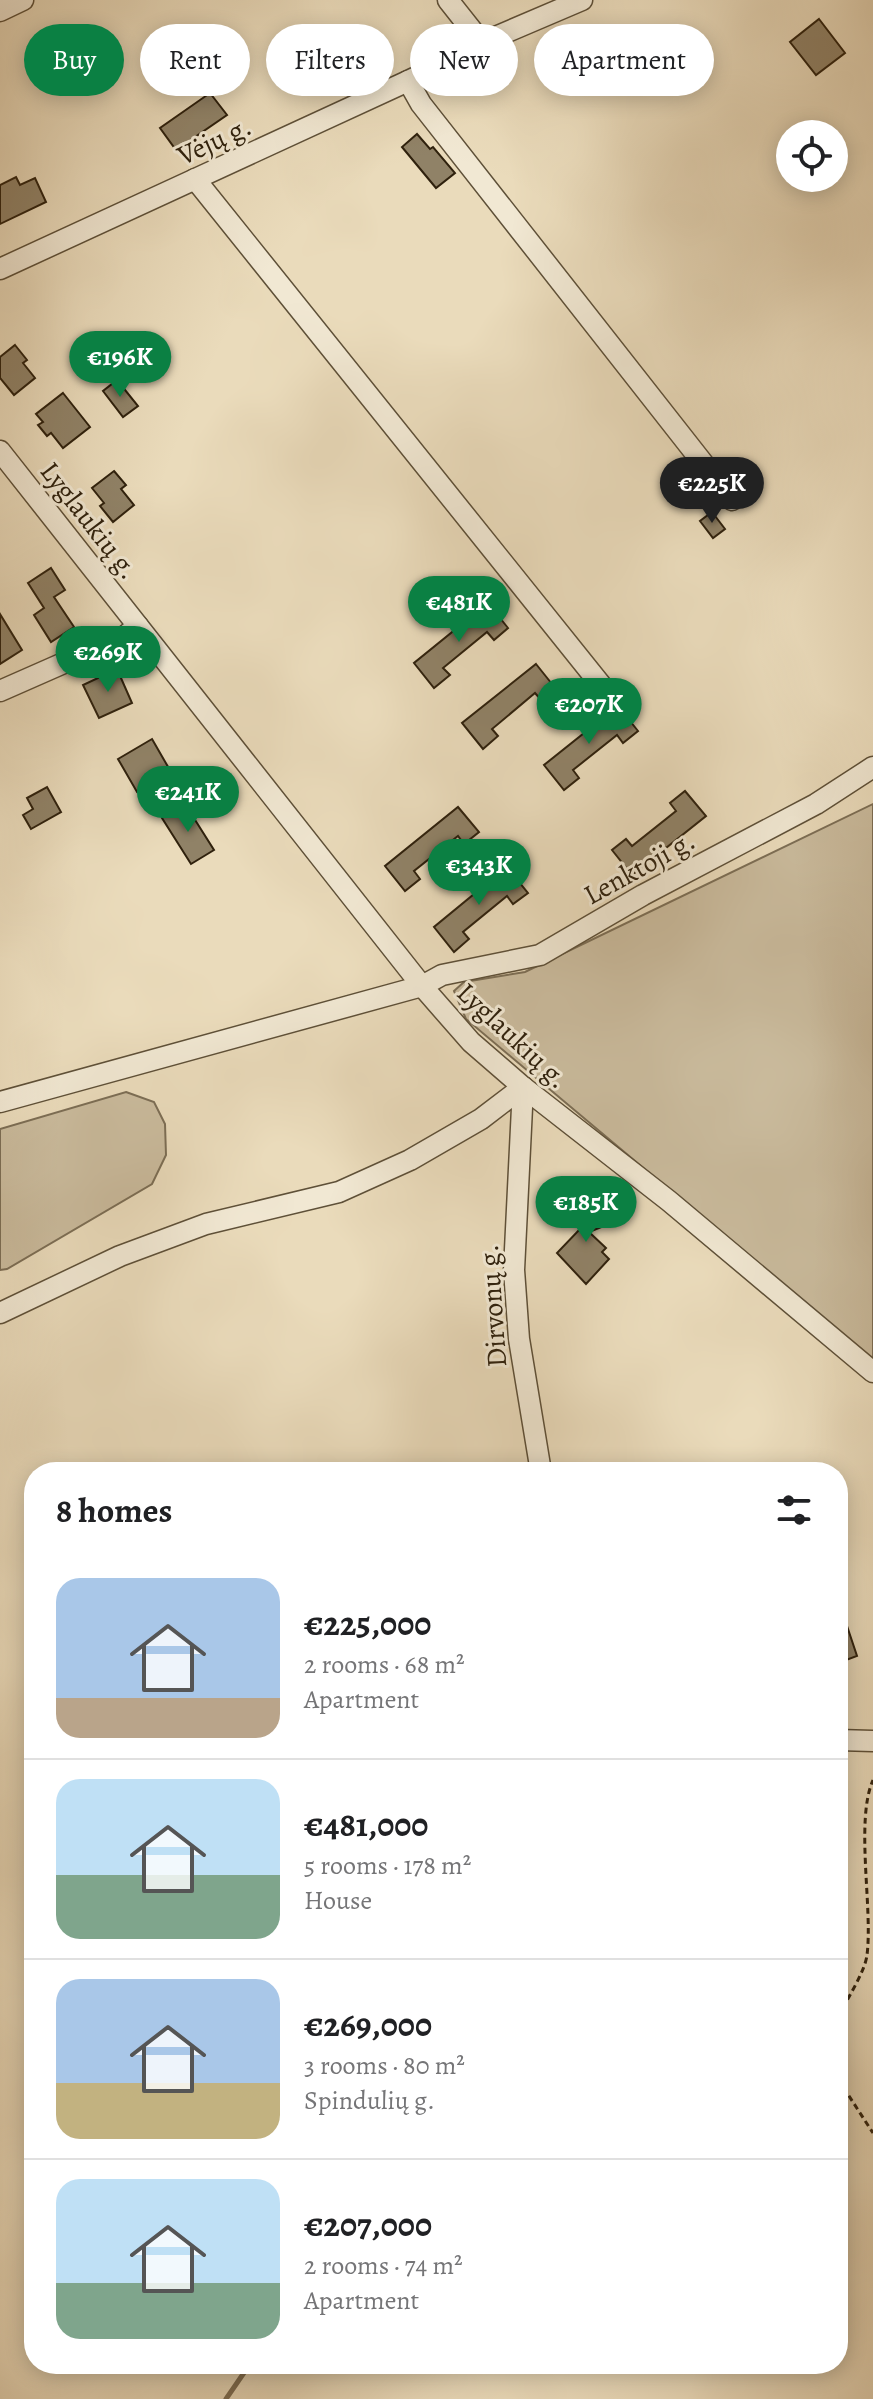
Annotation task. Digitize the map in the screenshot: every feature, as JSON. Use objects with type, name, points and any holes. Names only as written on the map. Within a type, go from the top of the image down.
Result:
[{"type":"street","points":[[0,11],[23,0]]},
{"type":"street","points":[[448,0],[467,24]]},
{"type":"street","name":"Vėjų g.","points":[[518,27],[582,0]]},
{"type":"street","points":[[408,81],[421,104],[732,500]]},
{"type":"street","name":"Vėjų g.","points":[[0,269],[408,81]]},
{"type":"street","points":[[195,179],[601,685]]},
{"type":"street","name":"Lyglaukių g.","points":[[0,451],[422,986],[471,1042],[523,1087],[669,1201],[873,1372]]},
{"type":"street","points":[[0,691],[125,636],[138,626]]},
{"type":"street","name":"Lenktoji g.","points":[[0,1102],[422,986],[442,975],[540,955],[643,895],[816,804],[873,767]]},
{"type":"street","points":[[0,1313],[120,1256],[206,1224],[339,1192],[410,1160],[470,1126],[523,1087]]},
{"type":"street","name":"Dirvonų g.","points":[[523,1087],[514,1270],[519,1339],[539,1462]]},
{"type":"street","points":[[848,1740],[873,1741]]},
{"type":"path","points":[[848,1997],[867,1958],[866,1829],[868,1790],[873,1780]]},
{"type":"path","points":[[848,2094],[873,2133]]},
{"type":"shaded area","points":[[873,804],[873,1361],[466,1019],[454,991],[464,982],[525,972]]},
{"type":"shaded area","points":[[126,1092],[154,1102],[165,1124],[166,1155],[152,1184],[7,1269],[0,1270],[0,1129]]},
{"type":"building","points":[[819,19],[845,53],[816,75],[790,42]]},
{"type":"building","points":[[206,96],[212,96],[227,115],[176,150],[160,128]]},
{"type":"building","points":[[417,134],[455,173],[436,188],[402,147]]},
{"type":"building","points":[[16,177],[20,185],[35,178],[46,202],[0,224],[0,185]]},
{"type":"building","points":[[15,345],[27,360],[23,363],[35,378],[14,395],[0,378],[0,357]]},
{"type":"building","points":[[117,380],[138,406],[123,417],[103,391]]},
{"type":"building","points":[[63,393],[90,427],[63,448],[51,433],[47,436],[38,425],[43,422],[36,414]]},
{"type":"building","points":[[114,471],[126,485],[121,489],[134,505],[113,522],[100,506],[104,503],[92,488]]},
{"type":"building","points":[[712,512],[725,529],[713,538],[700,521]]},
{"type":"building","points":[[51,568],[65,590],[54,597],[74,627],[51,642],[34,615],[44,608],[28,583]]},
{"type":"building","points":[[488,603],[508,628],[494,640],[487,632],[443,668],[450,675],[434,688],[414,663]]},
{"type":"building","points":[[0,614],[22,650],[0,664]]},
{"type":"building","points":[[536,664],[556,689],[542,701],[535,693],[492,729],[498,736],[483,749],[462,723]]},
{"type":"building","points":[[117,669],[132,703],[99,718],[83,685]]},
{"type":"building","points":[[618,706],[638,731],[623,743],[617,735],[573,770],[579,778],[564,790],[544,765]]},
{"type":"building","points":[[152,739],[171,772],[137,792],[118,759]]},
{"type":"building","points":[[47,787],[61,812],[31,829],[23,815],[33,809],[27,798]]},
{"type":"building","points":[[685,791],[706,816],[632,875],[612,850],[626,839],[632,846],[676,811],[670,803]]},
{"type":"building","points":[[185,804],[214,850],[191,864],[162,818]]},
{"type":"building","points":[[458,807],[479,832],[464,844],[458,836],[414,871],[420,879],[405,891],[385,866]]},
{"type":"building","points":[[507,867],[528,893],[513,904],[507,896],[463,932],[469,939],[454,952],[434,927]]},
{"type":"building","points":[[601,1202],[609,1224],[589,1232],[606,1248],[602,1252],[609,1259],[586,1284],[557,1253],[581,1228],[575,1211]]},
{"type":"building","points":[[848,1629],[857,1656],[848,1659]]},
{"type":"waterway","points":[[226,2399],[243,2374]]}]
